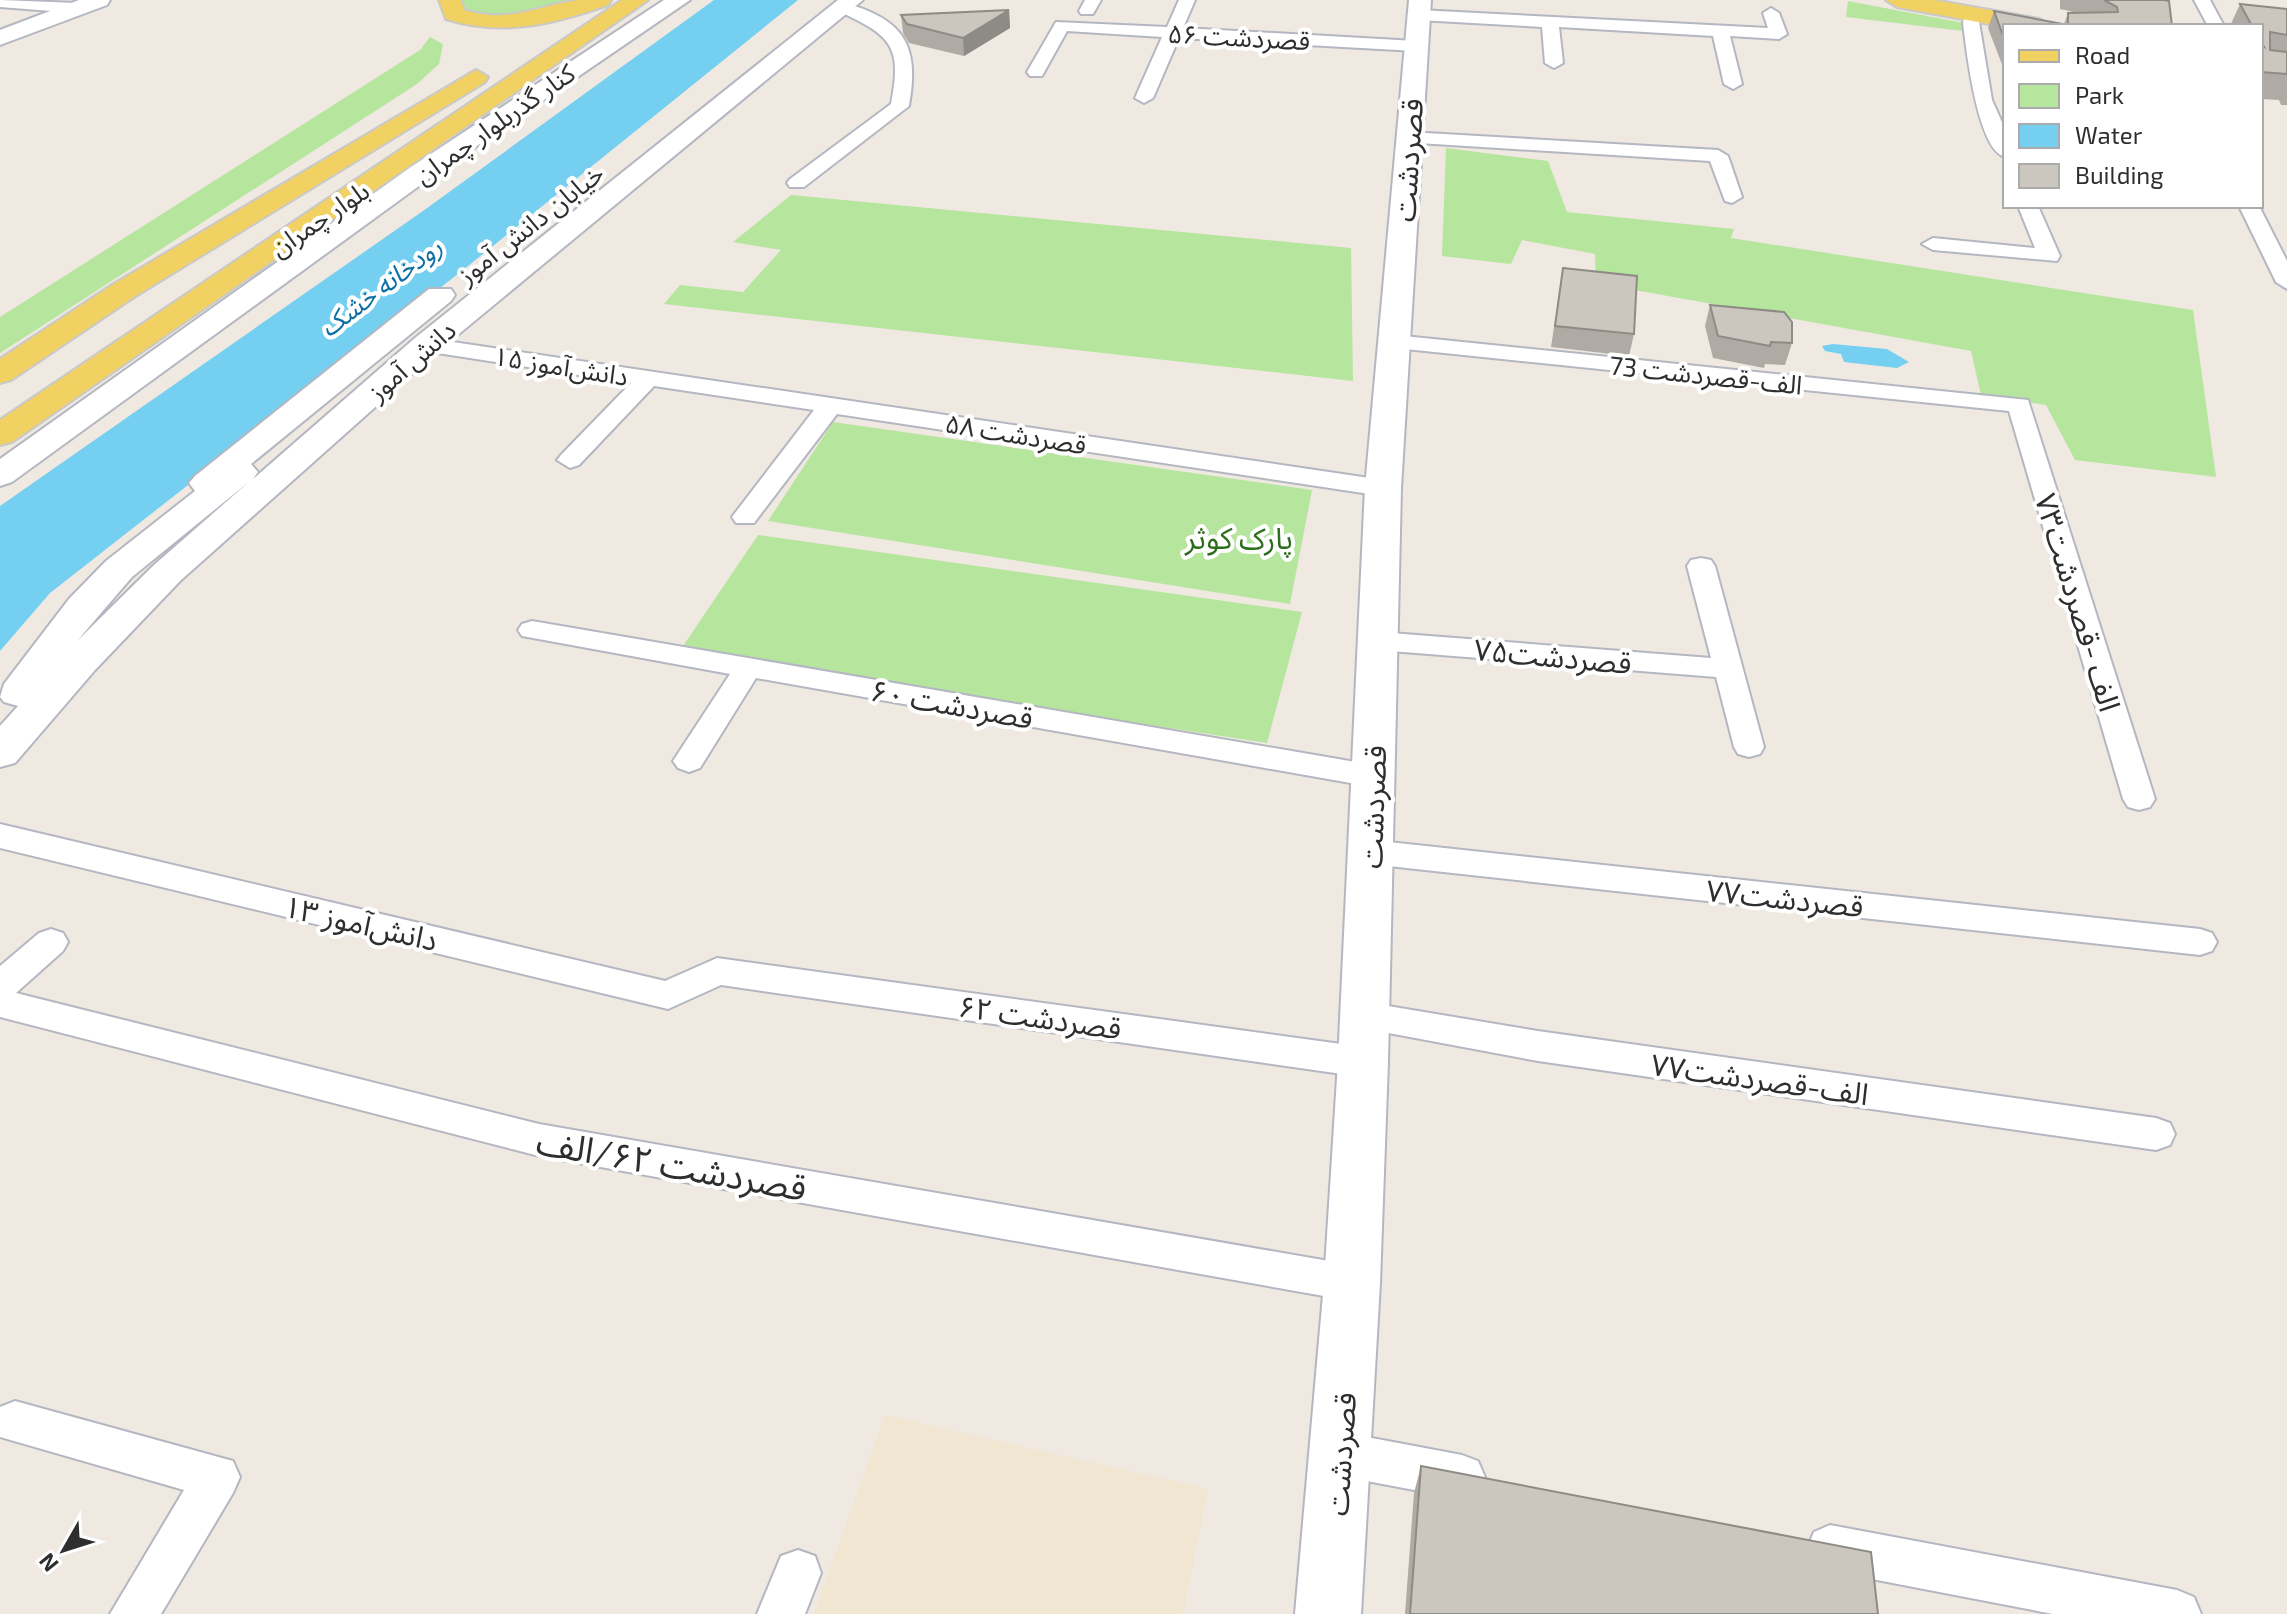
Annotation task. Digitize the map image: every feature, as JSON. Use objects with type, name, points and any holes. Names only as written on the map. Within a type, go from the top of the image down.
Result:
[{"type":"main road","points":[[6,32],[99,0]]},
{"type":"main road","points":[[450,0],[454,14],[494,23],[537,20],[600,0]]},
{"type":"main road","name":"بلوار چمران","points":[[0,373],[123,291],[600,0]]},
{"type":"main road","name":"بلوار چمران","points":[[0,435],[637,0]]},
{"type":"main road","points":[[479,108],[525,88],[657,0]]},
{"type":"main road","name":"کنار گذربلوار چمران","points":[[0,475],[316,247],[583,60],[679,0]]},
{"type":"main road","points":[[1897,0],[1962,4],[2047,22]]},
{"type":"main road","name":"خیابان دانش آموز","points":[[580,183],[835,2]]},
{"type":"main road","name":"خیابان دانش آموز","points":[[74,606],[835,2]]},
{"type":"main road","name":"دانش آموز","points":[[0,753],[81,661],[158,582],[426,345],[835,2]]},
{"type":"main road","name":"قصردشت","points":[[1328,1614],[1352,1283],[1363,1062],[1383,488],[1419,20]]},
{"type":"main road","points":[[433,103],[459,73],[452,37]]},
{"type":"main road","name":"خیابان دانش آموز","points":[[74,606],[99,568],[458,280]]},
{"type":"main road","points":[[0,679],[74,606]]},
{"type":"main road","points":[[0,718],[74,606]]},
{"type":"street","points":[[1144,98],[1187,0]]},
{"type":"street","points":[[2202,0],[2215,24]]},
{"type":"street","points":[[0,2],[50,2],[77,8]]},
{"type":"street","points":[[797,183],[900,106],[907,74],[906,53],[901,42],[872,21],[835,2]]},
{"type":"street","points":[[1962,4],[1971,22],[1983,100],[2003,146]]},
{"type":"street","name":"۵۶ قصردشت","points":[[1036,72],[1062,26],[1172,32],[1419,20],[1624,20],[1779,34],[1771,13]]},
{"type":"street","points":[[1550,22],[1554,63]]},
{"type":"street","points":[[1720,31],[1733,84]]},
{"type":"street","points":[[1409,138],[1718,156],[1732,197]]},
{"type":"street","points":[[1933,244],[2049,256],[2029,208]]},
{"type":"street","points":[[2250,208],[2287,282]]},
{"type":"street","name":"73 الف-قصردشت","points":[[1394,342],[2019,405]]},
{"type":"street","name":"دانش‌آموز ۱۵","points":[[426,345],[649,378]]},
{"type":"street","points":[[570,460],[649,378]]},
{"type":"street","name":"قصردشت ۵۸","points":[[649,378],[1383,488]]},
{"type":"street","points":[[745,517],[831,405]]},
{"type":"street","name":"الف -قصردشت۷۳","points":[[2019,405],[2139,799]]},
{"type":"street","points":[[1701,566],[1749,747]]},
{"type":"street","name":"۶۰ قصردشت","points":[[532,630],[1373,776]]},
{"type":"street","name":"قصردشت۷۵","points":[[1378,641],[1729,669]]},
{"type":"street","points":[[689,761],[748,668]]},
{"type":"street","name":"دانش‌آموز ۱۳","points":[[0,836],[668,995],[717,971]]},
{"type":"street","name":"قصردشت۷۷","points":[[1370,852],[2200,942]]},
{"type":"street","points":[[0,987],[51,942]]},
{"type":"street","name":"قصردشت ۶۲","points":[[717,971],[1363,1062]]},
{"type":"street","name":"قصردشت ۶۲/الف","points":[[0,1003],[539,1140],[1352,1283]]},
{"type":"street","name":"۷۷الف-قصردشت","points":[[1364,1016],[1538,1046],[2156,1134]]},
{"type":"street","points":[[15,1422],[217,1477],[134,1614]]},
{"type":"street","points":[[1340,1454],[1511,1486]]},
{"type":"street","points":[[1790,1540],[2177,1614]]},
{"type":"shaded area","points":[[885,1415],[1208,1489],[1183,1614],[814,1614]]},
{"type":"green space","points":[[460,0],[576,0],[566,6],[502,19],[462,11]]},
{"type":"green space","points":[[1848,1],[1964,23],[1963,31],[1846,17]]},
{"type":"green space","points":[[430,37],[443,44],[439,64],[417,84],[0,353],[0,317],[420,50]]},
{"type":"green space","points":[[1446,148],[1548,161],[1567,212],[1734,229],[1731,238],[2193,310],[2216,477],[2075,460],[2046,405],[1981,395],[1971,351],[1596,283],[1595,254],[1522,240],[1511,264],[1442,256]]},
{"type":"green space","points":[[791,195],[1351,248],[1353,381],[664,304],[680,285],[743,292],[781,250],[733,242]]},
{"type":"green space","name":"پارک کوثر","points":[[833,422],[1312,490],[1290,604],[768,521]]},
{"type":"green space","points":[[758,535],[1302,612],[1267,743],[679,652]]},
{"type":"water","name":"رودخانه خشک","points":[[714,0],[798,0],[468,266],[50,593],[0,651],[0,506],[423,211]]},
{"type":"water","points":[[1833,344],[1887,349],[1909,362],[1897,368],[1844,362],[1841,354],[1825,351],[1822,346]]},
{"type":"building","points":[[2104,0],[2169,1],[2172,24],[2068,24],[2068,13],[2118,12],[2117,7]]},
{"type":"building","points":[[2240,4],[2287,9],[2287,35],[2270,32],[2270,50],[2287,52],[2287,74],[2263,72],[2263,24],[2251,24]]},
{"type":"building","points":[[1009,10],[963,38],[907,24],[901,15]]},
{"type":"building","points":[[1994,11],[2063,24],[2003,24],[2003,36]]},
{"type":"building","points":[[1563,268],[1637,276],[1634,334],[1555,326]]},
{"type":"building","points":[[1710,305],[1784,312],[1792,322],[1792,343],[1771,342],[1770,346],[1718,336]]},
{"type":"building","points":[[1421,1466],[1871,1552],[1878,1614],[1410,1614]]}]
